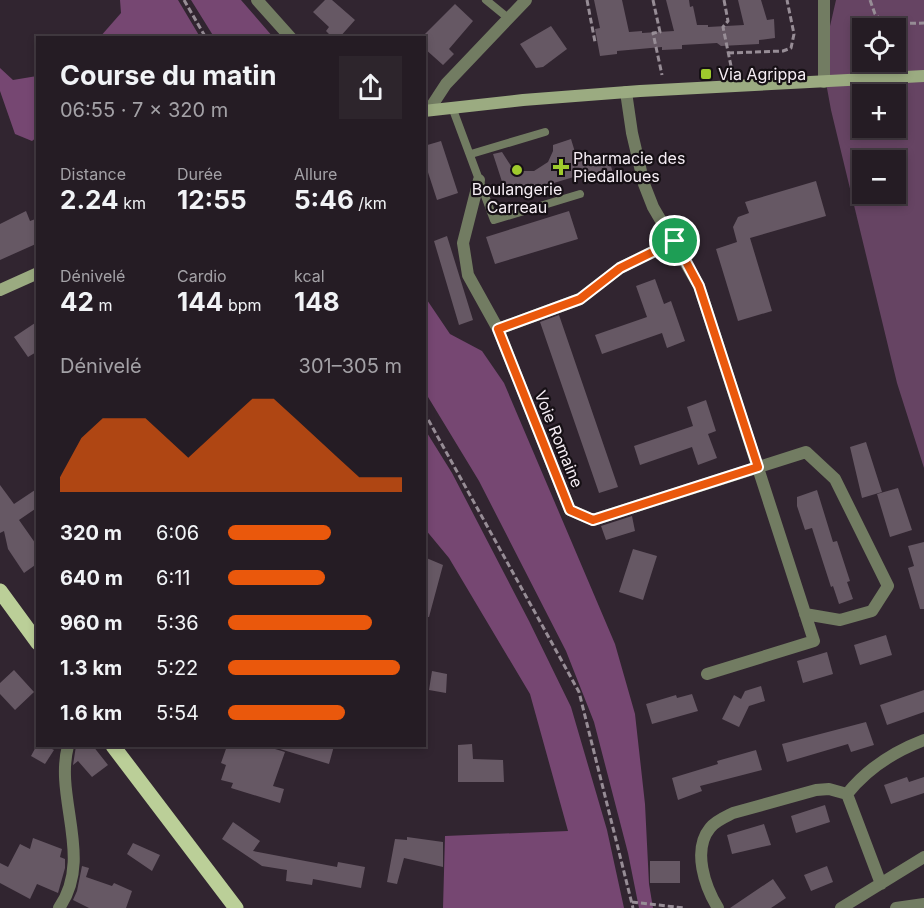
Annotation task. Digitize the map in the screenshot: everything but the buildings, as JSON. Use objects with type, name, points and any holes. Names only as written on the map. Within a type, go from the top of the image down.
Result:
[{"type":"main road","points":[[427,110],[626,92],[924,76]]},
{"type":"main road","points":[[0,290],[36,274]]},
{"type":"main road","points":[[0,591],[36,640]]},
{"type":"main road","points":[[114,747],[236,908]]},
{"type":"street","points":[[257,0],[289,36]]},
{"type":"street","points":[[427,110],[446,84],[526,0]]},
{"type":"street","points":[[824,0],[824,82]]},
{"type":"street","points":[[626,92],[632,133],[644,184],[661,223],[675,241],[699,286],[814,640],[707,674]]},
{"type":"street","name":"Voie Romaine","points":[[479,180],[463,243],[468,275],[498,329],[570,510],[593,520],[806,452],[835,479],[888,586],[872,611],[840,620],[805,614]]},
{"type":"street","points":[[498,329],[580,299],[620,268],[675,241]]},
{"type":"street","points":[[847,794],[856,783],[899,749],[924,740]]},
{"type":"street","points":[[58,908],[64,900],[75,859],[64,762],[68,747]]},
{"type":"street","points":[[718,908],[710,894],[704,874],[702,855],[709,828],[720,819],[733,813],[816,790],[829,789],[847,794]]},
{"type":"street","points":[[847,794],[881,884]]},
{"type":"street","points":[[842,908],[924,857]]},
{"type":"street","points":[[896,908],[924,904]]},
{"type":"street","points":[[842,908],[861,908]]},
{"type":"lane","points":[[486,0],[508,18]]},
{"type":"lane","points":[[452,107],[494,220],[580,194]]},
{"type":"lane","points":[[471,154],[545,132]]},
{"type":"path","points":[[184,0],[205,36]]},
{"type":"path","points":[[587,0],[595,42]]},
{"type":"path","points":[[653,0],[660,32],[653,33],[662,75]]},
{"type":"path","points":[[724,0],[728,21],[723,27],[732,70]]},
{"type":"path","points":[[728,53],[783,51],[791,48],[794,34],[788,0]]},
{"type":"path","points":[[870,0],[875,14],[885,24],[924,23]]},
{"type":"path","points":[[426,416],[579,692],[633,908]]},
{"type":"path","points":[[632,902],[684,908]]},
{"type":"shaded area","points":[[120,0],[178,0],[199,36],[101,36],[121,13]]},
{"type":"shaded area","points":[[191,0],[241,0],[272,36],[213,36]]},
{"type":"shaded area","points":[[836,0],[924,0],[924,468],[897,383],[854,204],[906,204],[906,150],[852,150],[852,197],[822,61]]},
{"type":"shaded area","points":[[0,68],[13,80],[36,76],[36,138],[32,141],[15,134],[0,91]]},
{"type":"shaded area","points":[[426,298],[450,334],[482,351],[504,383],[615,644],[635,714],[653,908],[639,908],[628,853],[594,722],[566,651],[479,481],[426,394]]},
{"type":"shaded area","points":[[426,431],[452,473],[571,707],[607,830],[624,908],[443,908],[445,836],[568,831],[530,694],[449,558],[426,530]]},
{"type":"place","name":"Via Agrippa","points":[[706,74]]},
{"type":"place","name":"Pharmacie des Piedalloues","points":[[561,167]]},
{"type":"place","name":"Boulangerie Carreau","points":[[517,170]]},
{"type":"route","points":[[675,241],[699,286],[758,467],[593,520],[570,510],[498,329],[580,299],[620,268],[675,241]]}]
